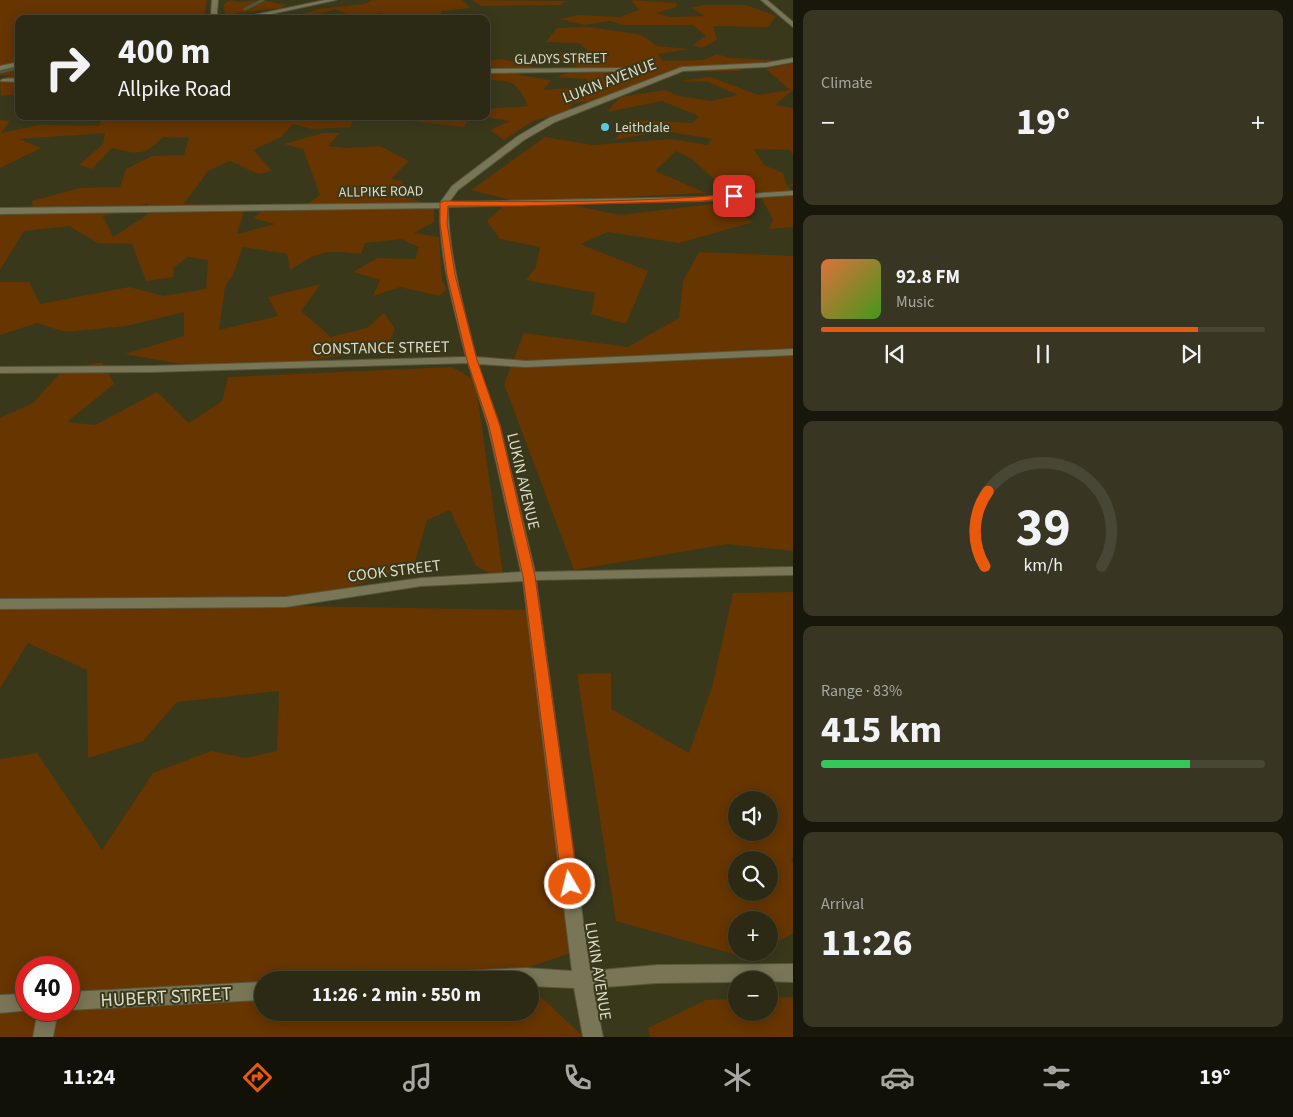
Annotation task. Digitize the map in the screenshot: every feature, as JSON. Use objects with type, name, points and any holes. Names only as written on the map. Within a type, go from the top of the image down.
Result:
[{"type":"street","points":[[215,15],[216,0]]},
{"type":"street","points":[[258,15],[333,0]]},
{"type":"street","points":[[764,0],[793,25]]},
{"type":"street","name":"LUKIN AVENUE","points":[[593,1037],[582,980],[529,576],[494,426],[472,360],[451,275],[444,223],[444,203],[455,188],[521,138],[552,120],[682,69],[699,66],[768,66],[793,60]]},
{"type":"street","points":[[0,68],[15,65]]},
{"type":"street","name":"GLADYS STREET","points":[[490,71],[636,69]]},
{"type":"street","points":[[3,81],[15,80]]},
{"type":"street","name":"ALLPIKE ROAD","points":[[2,211],[673,200],[793,193]]},
{"type":"street","points":[[0,220],[2,211]]},
{"type":"street","name":"CONSTANCE STREET","points":[[0,370],[472,360],[526,364],[793,352]]},
{"type":"street","name":"COOK STREET","points":[[0,604],[286,602],[420,582],[529,576],[793,570]]},
{"type":"street","points":[[539,978],[582,980],[657,974],[793,973]]},
{"type":"street","name":"HUBERT STREET","points":[[80,1001],[254,990]]},
{"type":"street","points":[[0,1004],[15,1003]]},
{"type":"street","points":[[43,1037],[46,1021]]},
{"type":"shaded area","points":[[0,0],[207,0],[205,15],[15,15],[15,63],[0,66]]},
{"type":"shaded area","points":[[230,0],[238,2],[262,0],[286,5],[281,8],[225,15],[224,4]]},
{"type":"shaded area","points":[[372,0],[462,0],[470,8],[442,11],[441,15],[382,15],[382,13],[349,15],[335,9],[317,15],[301,15],[318,9],[365,4]]},
{"type":"shaded area","points":[[472,0],[566,1],[560,5],[481,6]]},
{"type":"shaded area","points":[[631,0],[677,3],[676,7],[656,13],[670,17],[705,16],[691,8],[703,5],[746,5],[776,16],[768,27],[713,26],[717,40],[702,48],[693,45],[706,36],[693,25],[624,25],[610,21],[584,25],[559,19],[578,15],[620,17],[639,10]]},
{"type":"shaded area","points":[[589,27],[642,35],[657,46],[689,49],[658,54],[663,61],[704,60],[717,54],[729,58],[775,60],[738,71],[666,72],[591,102],[573,103],[569,111],[533,121],[504,140],[490,130],[510,121],[490,118],[490,109],[528,106],[521,92],[513,84],[502,80],[490,81],[490,60],[501,59],[532,66],[519,75],[551,80],[543,90],[594,86],[586,79],[558,77],[578,66],[538,60],[545,53],[588,51],[579,43],[546,42],[557,28]]},
{"type":"shaded area","points":[[793,63],[793,90],[775,105],[793,108],[793,155],[790,150],[754,149],[764,165],[783,173],[787,186],[793,184],[793,186],[788,186],[793,193],[793,227],[769,229],[773,219],[757,191],[726,190],[692,159],[676,151],[655,171],[706,193],[627,197],[576,206],[620,215],[712,204],[754,222],[679,243],[608,232],[580,244],[648,271],[626,324],[591,314],[595,293],[526,280],[536,267],[540,247],[500,239],[487,221],[510,200],[471,190],[545,137],[593,145],[672,139],[707,145],[712,139],[663,131],[614,140],[633,120],[692,123],[699,116],[662,101],[607,112],[620,97],[665,90],[679,96],[712,101],[738,95],[708,82],[681,81],[711,77],[758,95],[790,90],[766,69]]},
{"type":"shaded area","points":[[15,68],[15,75],[13,75],[15,77],[15,94],[1,96],[0,80],[11,75],[0,75],[0,70]]},
{"type":"shaded area","points":[[0,120],[10,121],[1,133],[39,125],[99,126],[101,120],[353,120],[350,127],[312,129],[293,124],[281,137],[253,150],[272,171],[258,174],[230,161],[208,171],[184,204],[246,205],[237,234],[275,224],[253,218],[273,203],[304,207],[320,195],[303,149],[284,144],[323,133],[340,133],[328,146],[345,148],[380,146],[409,161],[391,179],[403,181],[399,195],[434,206],[434,222],[414,233],[439,237],[442,280],[447,289],[439,296],[400,287],[373,296],[380,280],[353,272],[378,258],[415,259],[419,247],[401,239],[365,243],[361,254],[323,253],[309,258],[290,270],[287,254],[243,247],[233,275],[225,286],[219,330],[278,316],[268,297],[321,284],[301,311],[331,337],[367,328],[384,313],[395,329],[387,349],[300,362],[193,366],[125,354],[184,336],[184,312],[126,326],[65,332],[37,323],[0,335],[0,282],[29,282],[40,304],[129,287],[164,296],[206,289],[208,260],[188,257],[173,268],[174,277],[146,281],[132,244],[98,243],[69,226],[24,231],[0,270],[0,215],[34,213],[32,201],[80,188],[120,187],[126,169],[152,156],[184,155],[189,138],[163,137],[150,148],[140,152],[128,152],[112,148],[92,169],[79,165],[103,144],[105,133],[19,139],[41,148],[0,168]],"holes":[[[148,203],[147,215],[113,237],[103,216]]]},
{"type":"shaded area","points":[[401,120],[468,120],[464,127]]},
{"type":"shaded area","points":[[699,252],[793,256],[793,551],[728,544],[574,570],[504,384],[524,333],[628,347],[679,318],[683,281]]},
{"type":"shaded area","points":[[102,362],[114,384],[67,422],[95,425],[157,392],[189,423],[222,401],[228,377],[452,367],[475,380],[504,581],[476,566],[450,510],[427,520],[414,565],[296,606],[528,610],[579,950],[518,971],[254,971],[254,1021],[539,1021],[539,995],[584,1037],[0,1037],[0,759],[37,753],[102,850],[153,773],[211,751],[245,758],[277,751],[279,691],[177,702],[143,741],[88,758],[87,670],[28,643],[0,688],[0,418],[33,403],[63,370]]},
{"type":"shaded area","points":[[793,592],[793,858],[791,859],[793,863],[793,934],[778,941],[778,911],[728,911],[728,952],[616,921],[577,674],[611,673],[611,709],[689,753],[712,687],[733,593]]},
{"type":"shaded area","points":[[793,997],[793,1037],[650,1037],[648,1028],[706,1000],[728,999],[728,1021],[778,1021],[778,998]]},
{"type":"waterway","points":[[245,9],[263,0]]},
{"type":"waterway","points":[[0,72],[15,69]]},
{"type":"place","name":"Leithdale","points":[[605,127]]},
{"type":"route","points":[[570,884],[529,576],[494,426],[472,360],[451,275],[444,223],[444,203],[519,204],[702,199],[734,196]]}]
